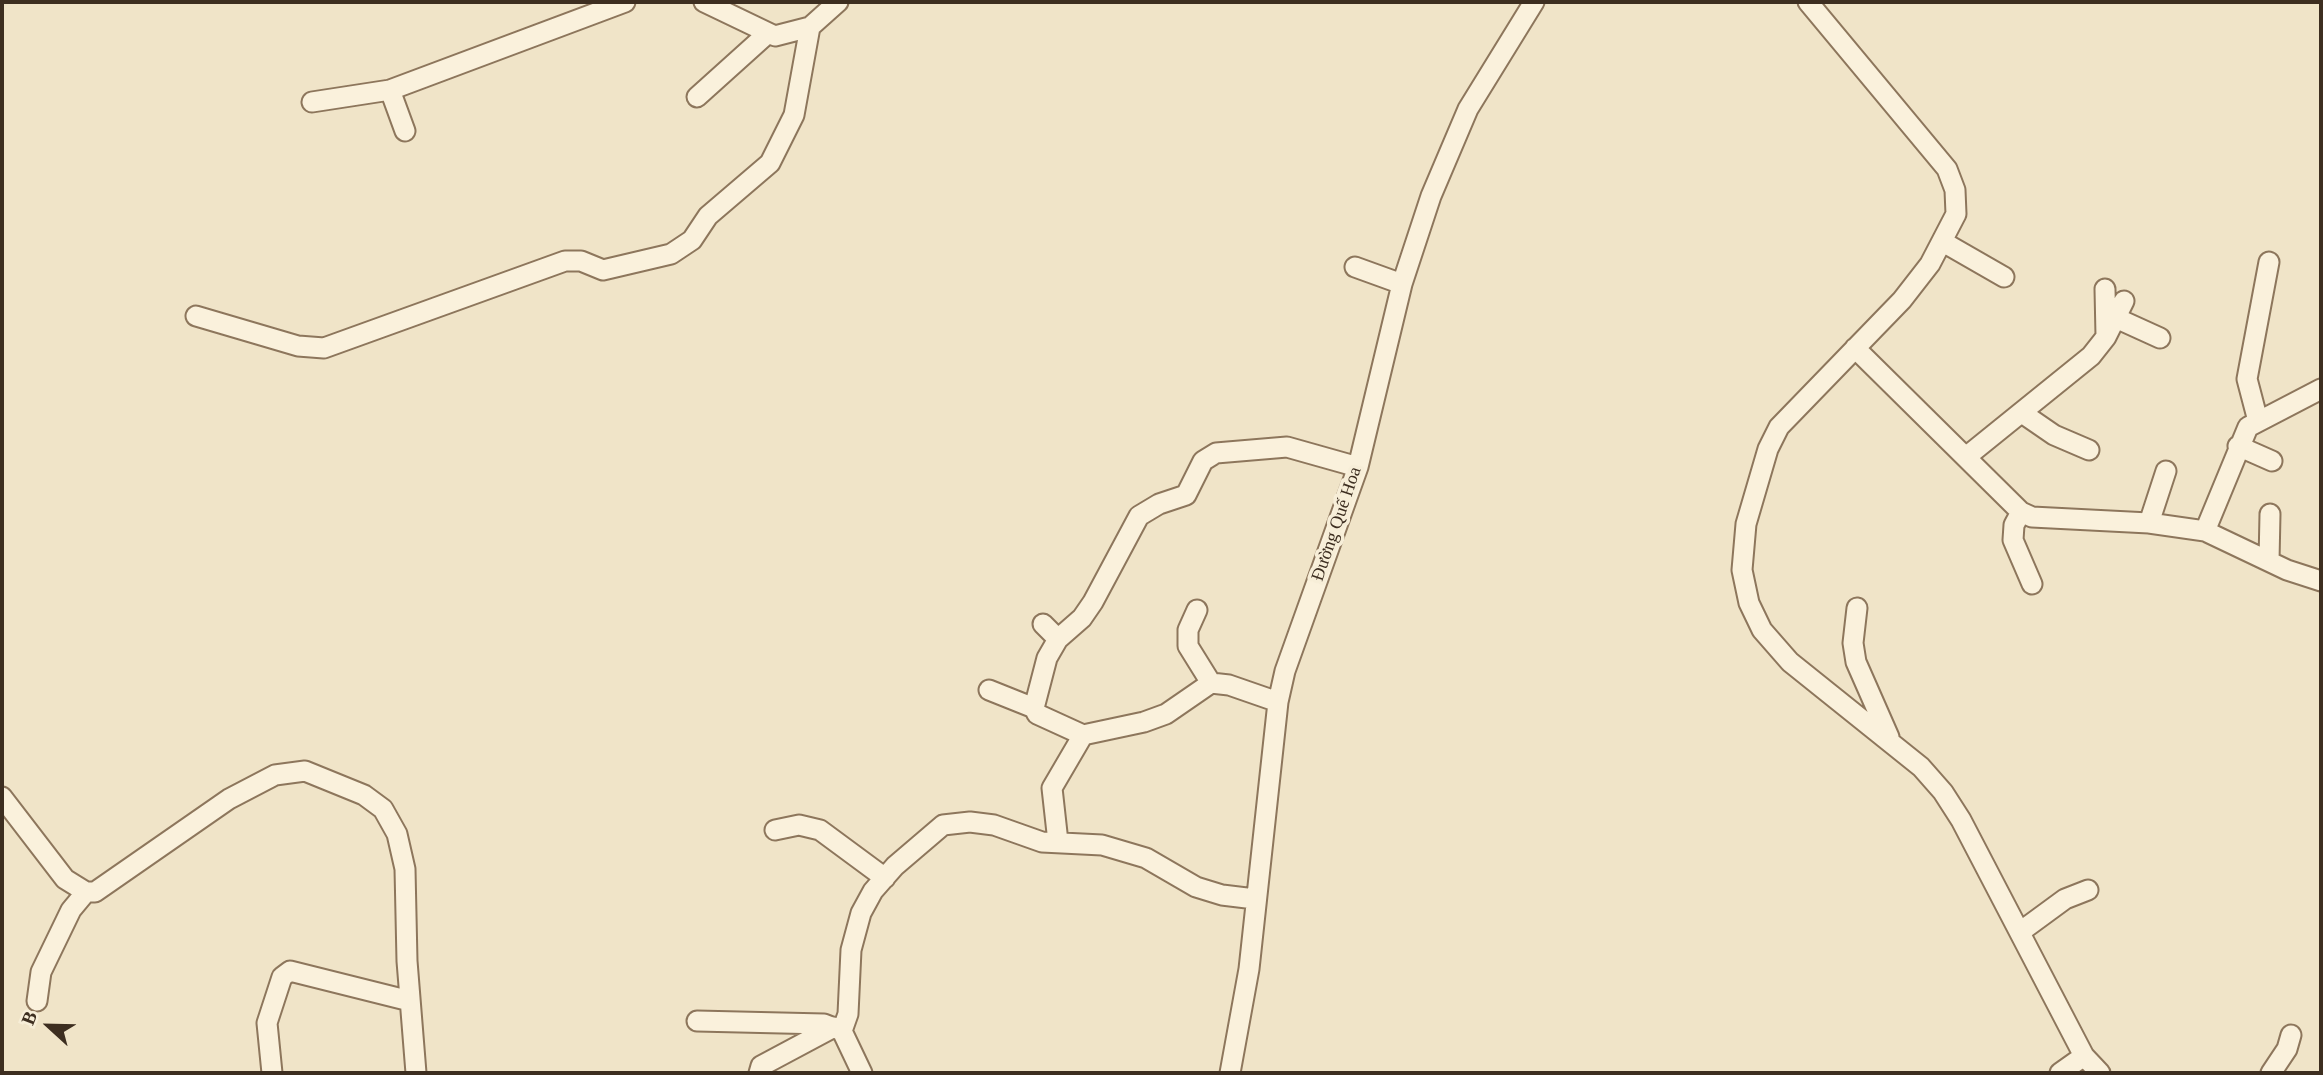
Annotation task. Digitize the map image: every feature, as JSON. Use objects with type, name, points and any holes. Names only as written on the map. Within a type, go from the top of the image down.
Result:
[{"type":"street","points":[[312,102],[390,90],[603,6],[625,2]]},
{"type":"street","points":[[704,2],[762,40]]},
{"type":"street","points":[[697,97],[762,40],[810,27],[838,2]]},
{"type":"street","name":"Đường Quế Hoa","points":[[1230,1073],[1249,969],[1278,702],[1304,614],[1358,467],[1402,284],[1431,196],[1468,109],[1495,60],[1534,2]]},
{"type":"street","points":[[1808,2],[1947,169],[1955,190],[1956,214],[1930,264],[1902,300],[1779,427],[1768,449],[1746,524],[1742,569],[1749,603],[1762,630],[1790,662],[1921,767],[1943,792],[1961,820],[2084,1056],[2101,1073]]},
{"type":"street","points":[[196,316],[298,346],[324,348],[565,261],[581,261],[603,270],[671,254],[692,240],[708,216],[770,163],[794,115],[810,27]]},
{"type":"street","points":[[390,90],[405,131]]},
{"type":"street","points":[[1943,242],[2004,277]]},
{"type":"street","points":[[2258,421],[2247,379],[2269,262]]},
{"type":"street","points":[[1355,267],[1402,284]]},
{"type":"street","points":[[2105,289],[2106,337]]},
{"type":"street","points":[[1966,457],[2091,356],[2106,337],[2120,310],[2161,338]]},
{"type":"street","points":[[1855,348],[2021,512],[2032,517],[2149,523],[2205,531],[2269,561],[2321,581]]},
{"type":"street","points":[[2205,531],[2248,427],[2321,389]]},
{"type":"street","points":[[2022,412],[2054,435],[2089,450]]},
{"type":"street","points":[[2238,446],[2272,461]]},
{"type":"street","points":[[1278,702],[1230,685],[1211,682],[1166,714],[1144,722],[1083,734],[1037,714],[1034,708],[1047,658],[1058,639],[1082,618],[1093,602],[1139,516],[1159,504],[1186,495],[1203,460],[1216,453],[1287,447],[1358,467]]},
{"type":"street","points":[[2149,523],[2166,471]]},
{"type":"street","points":[[2021,512],[2014,525],[2012,540],[2032,584]]},
{"type":"street","points":[[2269,561],[2270,514]]},
{"type":"street","points":[[1857,608],[1853,643],[1856,662],[1866,691],[1893,744]]},
{"type":"street","points":[[1197,610],[1188,630],[1188,646],[1211,682]]},
{"type":"street","points":[[1043,625],[1058,639]]},
{"type":"street","points":[[989,690],[1034,708]]},
{"type":"street","points":[[1058,842],[1052,788],[1083,734]]},
{"type":"street","points":[[2,797],[65,879],[86,892],[95,891],[229,799],[275,775],[305,771],[365,795],[383,809],[397,834],[405,869],[410,1001],[416,1073]]},
{"type":"street","points":[[759,1073],[761,1066],[838,1029],[848,1014],[850,950],[861,914],[873,891],[943,825],[970,822],[994,825],[1042,842],[1120,850],[1146,858],[1196,887],[1222,895],[1255,899]]},
{"type":"street","points":[[775,830],[799,825],[820,830],[885,878]]},
{"type":"street","points":[[2020,932],[2065,899],[2088,890]]},
{"type":"street","points":[[37,1000],[41,972],[71,910],[86,892]]},
{"type":"street","points":[[272,1073],[267,1023],[282,977],[290,971],[410,1001]]},
{"type":"street","points":[[697,1021],[791,1021],[838,1029]]},
{"type":"street","points":[[838,1029],[862,1073]]},
{"type":"street","points":[[2271,1073],[2287,1049],[2291,1035]]},
{"type":"street","points":[[2060,1073],[2084,1056]]}]
